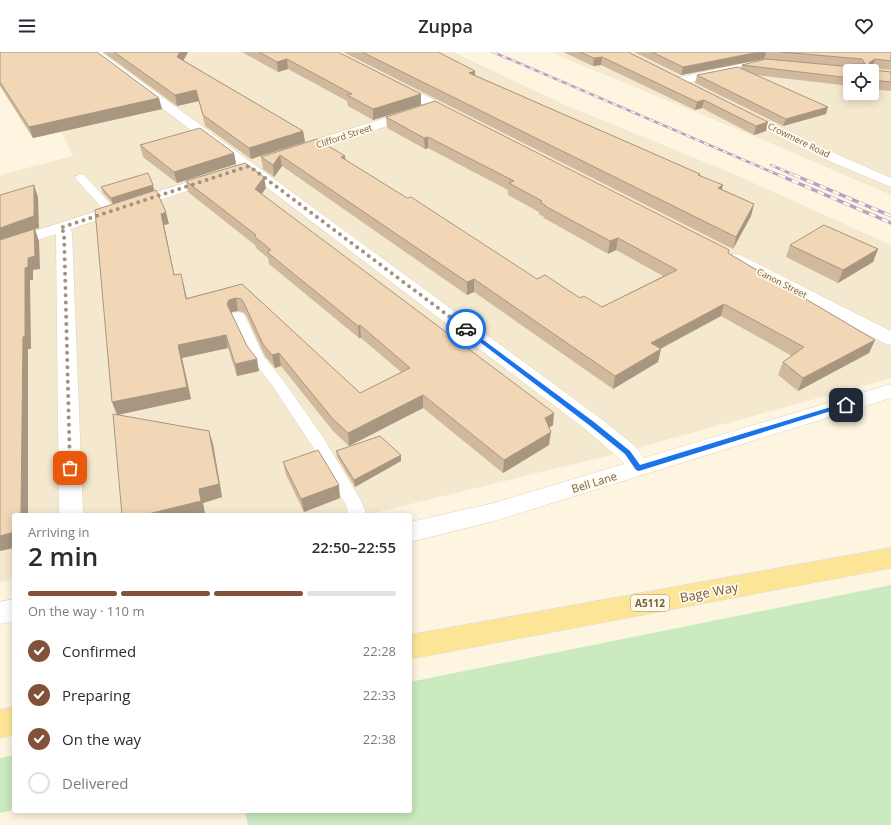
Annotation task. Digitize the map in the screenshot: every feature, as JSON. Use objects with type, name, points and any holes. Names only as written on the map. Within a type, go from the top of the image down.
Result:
[{"type":"main road","name":"Bage Way","points":[[412,648],[891,558]]},
{"type":"main road","points":[[0,724],[12,721]]},
{"type":"street","points":[[94,52],[257,163],[592,423],[627,452],[639,468]]},
{"type":"street","points":[[679,81],[750,65],[781,63]]},
{"type":"street","points":[[667,74],[700,92]]},
{"type":"street","points":[[380,77],[472,124]]},
{"type":"street","name":"Clifford Street","points":[[279,156],[436,106]]},
{"type":"street","name":"Crowmere Road","points":[[728,106],[827,155],[891,182]]},
{"type":"street","points":[[0,247],[257,163]]},
{"type":"street","points":[[60,228],[64,232],[71,513]]},
{"type":"street","name":"Canon Street","points":[[720,252],[891,339]]},
{"type":"street","name":"Bell Lane","points":[[412,532],[494,512],[891,391]]},
{"type":"street","points":[[0,613],[12,610]]},
{"type":"lane","points":[[80,178],[110,210]]},
{"type":"lane","points":[[238,316],[258,358],[277,382],[317,441],[354,504],[357,513]]},
{"type":"shaded area","points":[[8,52],[453,52],[565,105],[729,172],[891,245],[891,378],[611,455],[373,513],[12,513],[12,580],[0,582],[0,175],[73,156],[61,131]]},
{"type":"shaded area","points":[[550,52],[891,52],[891,195],[756,137]]},
{"type":"green space","points":[[891,585],[891,825],[248,825],[245,813],[412,813],[412,682]]},
{"type":"green space","points":[[12,755],[12,810],[0,813],[0,758]]},
{"type":"building","points":[[0,52],[97,52],[159,98],[29,127],[0,82]]},
{"type":"building","points":[[114,52],[180,52],[177,57],[303,131],[249,148],[203,115],[196,90],[175,95]]},
{"type":"building","points":[[259,52],[338,52],[421,94],[373,109],[347,95],[352,94],[287,59],[277,62]]},
{"type":"building","points":[[362,52],[438,52],[475,71],[469,73],[700,174],[698,175],[723,185],[718,188],[754,204],[736,237]]},
{"type":"building","points":[[580,52],[628,52],[768,122],[756,126],[704,100],[697,102],[602,57],[594,58]]},
{"type":"building","points":[[652,52],[759,52],[683,67]]},
{"type":"building","points":[[781,52],[891,52],[891,61],[875,59],[869,63],[873,64],[865,64],[862,59]]},
{"type":"building","points":[[766,59],[843,66],[843,77],[742,65]]},
{"type":"building","points":[[738,67],[828,107],[786,119],[697,75]]},
{"type":"building","points":[[879,71],[891,72],[891,82],[879,81]]},
{"type":"building","points":[[435,101],[729,250],[728,253],[875,340],[803,378],[783,362],[804,347],[724,304],[651,343],[661,349],[615,376],[474,279],[467,282],[280,155],[273,165],[261,157],[317,139],[345,156],[341,157],[407,198],[411,197],[537,279],[545,275],[580,298],[584,296],[602,307],[677,270],[618,238],[610,241],[545,206],[540,202],[542,201],[509,183],[514,181],[428,137],[424,138],[386,117]]},
{"type":"building","points":[[200,128],[234,153],[174,172],[140,145]]},
{"type":"building","points":[[245,163],[264,177],[255,189],[554,413],[545,418],[551,432],[504,460],[423,395],[348,433],[332,418],[279,353],[272,355],[263,344],[244,303],[241,299],[236,298],[229,300],[227,304],[247,346],[257,359],[235,364],[226,335],[178,345],[187,387],[112,402],[95,210],[156,190],[166,212],[161,214],[174,275],[181,274],[186,299],[242,284],[360,393],[410,368],[360,325],[358,326],[267,252],[271,250],[254,236],[256,235],[186,181]]},
{"type":"building","points":[[148,173],[153,185],[111,198],[101,187]]},
{"type":"building","points":[[34,185],[34,216],[0,228],[0,195]]},
{"type":"building","points":[[824,225],[878,249],[843,270],[790,245]]},
{"type":"building","points":[[34,229],[35,256],[28,258],[28,267],[25,268],[21,513],[12,513],[12,533],[0,536],[0,240]]},
{"type":"building","points":[[113,414],[209,431],[219,484],[199,489],[201,501],[152,513],[122,513]]},
{"type":"building","points":[[380,436],[401,455],[354,480],[336,451]]},
{"type":"building","points":[[318,450],[339,485],[301,499],[283,462]]},
{"type":"railway","points":[[493,52],[781,176]]},
{"type":"railway","points":[[771,165],[796,176]]},
{"type":"railway","points":[[779,175],[891,223]]},
{"type":"railway","points":[[794,175],[891,216]]},
{"type":"way so far","points":[[70,468],[64,232],[60,228],[110,210],[249,166],[466,329]]},
{"type":"route","points":[[466,329],[592,423],[627,452],[639,468],[846,405]]}]
